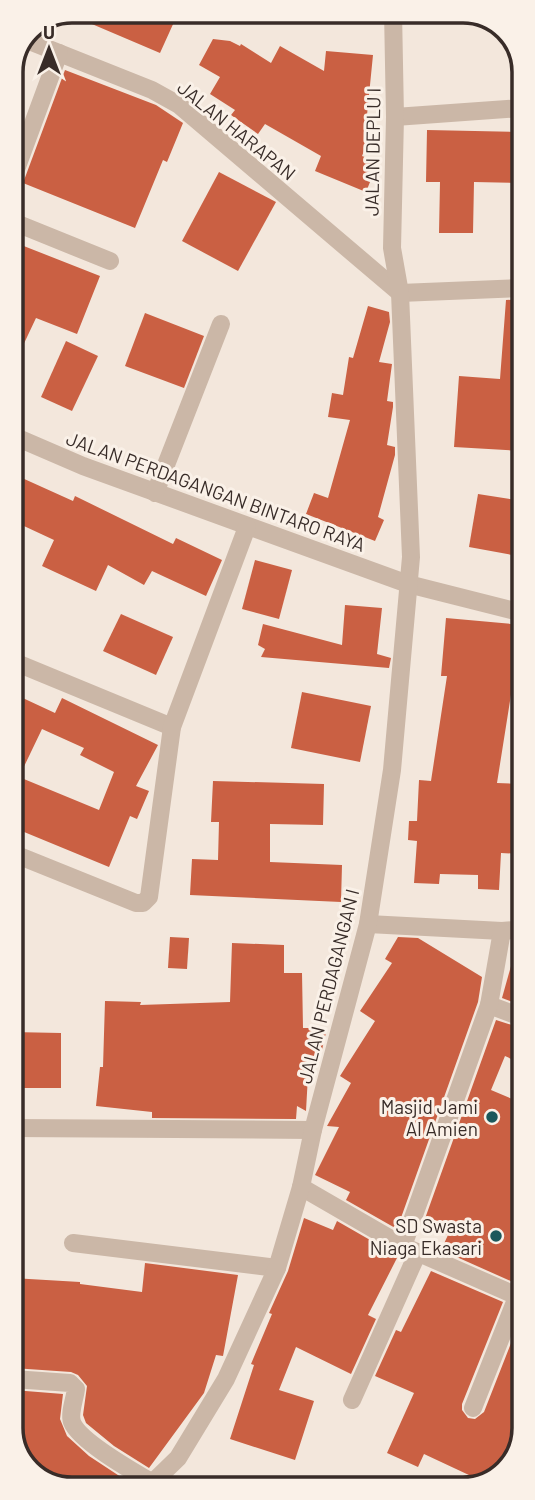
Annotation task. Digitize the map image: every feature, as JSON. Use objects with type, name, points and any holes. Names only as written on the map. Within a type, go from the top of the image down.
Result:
[{"type":"street","name":"JALAN DEPLU I","points":[[393,23],[395,117],[392,248],[400,293]]},
{"type":"street","name":"JALAN HARAPAN","points":[[33,42],[152,90],[179,105],[400,293]]},
{"type":"street","points":[[23,150],[59,52]]},
{"type":"street","points":[[395,117],[512,109]]},
{"type":"street","points":[[23,226],[110,261]]},
{"type":"street","points":[[408,584],[411,558],[400,293],[512,288]]},
{"type":"street","points":[[155,493],[220,324]]},
{"type":"street","name":"JALAN PERDAGANGAN BINTARO RAYA","points":[[23,440],[155,493],[408,584],[512,609]]},
{"type":"street","points":[[23,857],[136,903],[149,897],[172,727],[247,527]]},
{"type":"street","name":"JALAN PERDAGANGAN I","points":[[158,1477],[178,1458],[226,1379],[277,1268],[301,1187],[313,1130],[368,924],[392,770],[408,584]]},
{"type":"street","points":[[23,666],[172,727]]},
{"type":"street","points":[[368,924],[512,930]]},
{"type":"street","points":[[352,1400],[410,1249],[489,1005],[502,931]]},
{"type":"street","points":[[489,1005],[512,1014]]},
{"type":"street","points":[[23,1128],[313,1130]]},
{"type":"street","points":[[301,1187],[410,1249],[512,1294]]},
{"type":"street","points":[[73,1243],[277,1268]]},
{"type":"street","points":[[473,1408],[512,1319]]},
{"type":"street","points":[[23,1380],[69,1383],[74,1386],[76,1389],[71,1419],[73,1424],[91,1443],[137,1477]]},
{"type":"building","points":[[90,23],[174,23],[160,53]]},
{"type":"building","points":[[213,39],[230,41],[240,46],[241,44],[271,63],[280,46],[324,71],[326,51],[373,55],[367,115],[377,118],[362,156],[378,162],[366,192],[315,171],[321,156],[265,124],[258,134],[231,115],[235,110],[210,94],[220,77],[199,65]]},
{"type":"building","points":[[65,70],[156,105],[183,123],[167,162],[163,160],[135,228],[23,183]]},
{"type":"building","points":[[427,130],[512,132],[512,183],[474,182],[473,233],[439,233],[440,182],[426,182]]},
{"type":"building","points":[[219,172],[276,202],[238,271],[182,241]]},
{"type":"building","points":[[23,246],[100,276],[77,334],[36,318],[23,346]]},
{"type":"building","points":[[506,300],[512,300],[512,450],[454,447],[459,376],[500,379]]},
{"type":"building","points":[[368,306],[389,312],[390,322],[379,362],[392,364],[387,401],[393,402],[393,407],[387,445],[395,447],[378,517],[384,520],[375,541],[306,514],[314,493],[328,498],[350,420],[328,417],[332,393],[343,395],[349,357],[353,358]]},
{"type":"building","points":[[145,313],[204,336],[184,388],[125,366]]},
{"type":"building","points":[[66,341],[98,356],[72,411],[41,397]]},
{"type":"building","points":[[23,478],[73,501],[75,496],[173,544],[176,538],[222,560],[206,596],[152,571],[144,585],[108,565],[96,591],[42,566],[54,540],[23,526]]},
{"type":"building","points":[[478,494],[512,499],[512,555],[469,547]]},
{"type":"building","points":[[255,560],[292,570],[279,619],[242,609]]},
{"type":"building","points":[[345,605],[382,608],[377,654],[391,658],[389,668],[261,657],[265,649],[258,645],[263,624],[342,645]]},
{"type":"building","points":[[121,614],[173,637],[156,675],[103,651]]},
{"type":"building","points":[[446,618],[512,624],[512,688],[497,783],[512,784],[512,854],[501,853],[499,890],[478,889],[478,875],[440,874],[439,884],[414,883],[417,841],[408,840],[409,821],[417,821],[419,780],[431,781],[447,676],[441,676]]},
{"type":"building","points":[[302,692],[371,706],[360,762],[291,748]]},
{"type":"building","points":[[23,698],[55,713],[62,698],[158,745],[136,786],[149,791],[137,819],[130,816],[109,867],[23,832],[23,779],[99,810],[114,772],[80,755],[84,748],[42,729],[23,769]]},
{"type":"building","points":[[213,781],[324,784],[323,825],[270,824],[270,862],[342,865],[341,902],[190,895],[192,859],[218,860],[219,822],[211,822]]},
{"type":"building","points":[[170,937],[189,938],[187,969],[168,968]]},
{"type":"building","points":[[398,937],[418,938],[482,977],[478,1002],[397,1229],[346,1200],[350,1192],[315,1175],[339,1127],[327,1126],[351,1083],[340,1076],[375,1021],[360,1011],[392,963],[385,959]]},
{"type":"building","points":[[232,943],[284,945],[284,973],[302,973],[303,1028],[327,1028],[319,1063],[309,1057],[306,1111],[297,1106],[296,1119],[152,1118],[152,1112],[96,1106],[100,1067],[103,1067],[105,1001],[141,1002],[140,1005],[230,1002]]},
{"type":"building","points":[[512,962],[512,1002],[502,998]]},
{"type":"building","points":[[496,1020],[512,1025],[512,1059],[505,1056],[491,1090],[512,1099],[512,1282],[441,1250],[448,1235],[422,1227]]},
{"type":"building","points":[[23,1032],[61,1033],[61,1088],[23,1088]]},
{"type":"building","points":[[304,1218],[333,1230],[337,1221],[398,1256],[368,1315],[376,1319],[351,1374],[296,1347],[279,1390],[314,1401],[295,1460],[230,1439],[254,1365],[251,1364],[272,1314],[269,1313],[288,1271]]},
{"type":"building","points":[[145,1263],[238,1275],[223,1356],[216,1355],[204,1393],[149,1468],[114,1446],[86,1423],[83,1415],[87,1386],[78,1375],[71,1372],[23,1369],[23,1279],[80,1282],[142,1292]]},
{"type":"building","points":[[431,1271],[503,1302],[462,1404],[462,1410],[468,1418],[475,1419],[484,1412],[512,1341],[510,1444],[498,1463],[482,1474],[472,1476],[424,1454],[418,1467],[387,1453],[414,1393],[375,1376],[396,1330],[401,1332]]},
{"type":"building","points":[[23,1391],[63,1394],[60,1419],[67,1436],[89,1456],[121,1477],[59,1476],[39,1465],[24,1441]]},
{"type":"place","name":"Masjid Jami Al Amien","points":[[492,1117]]},
{"type":"place","name":"SD Swasta Niaga Ekasari","points":[[496,1236]]}]
